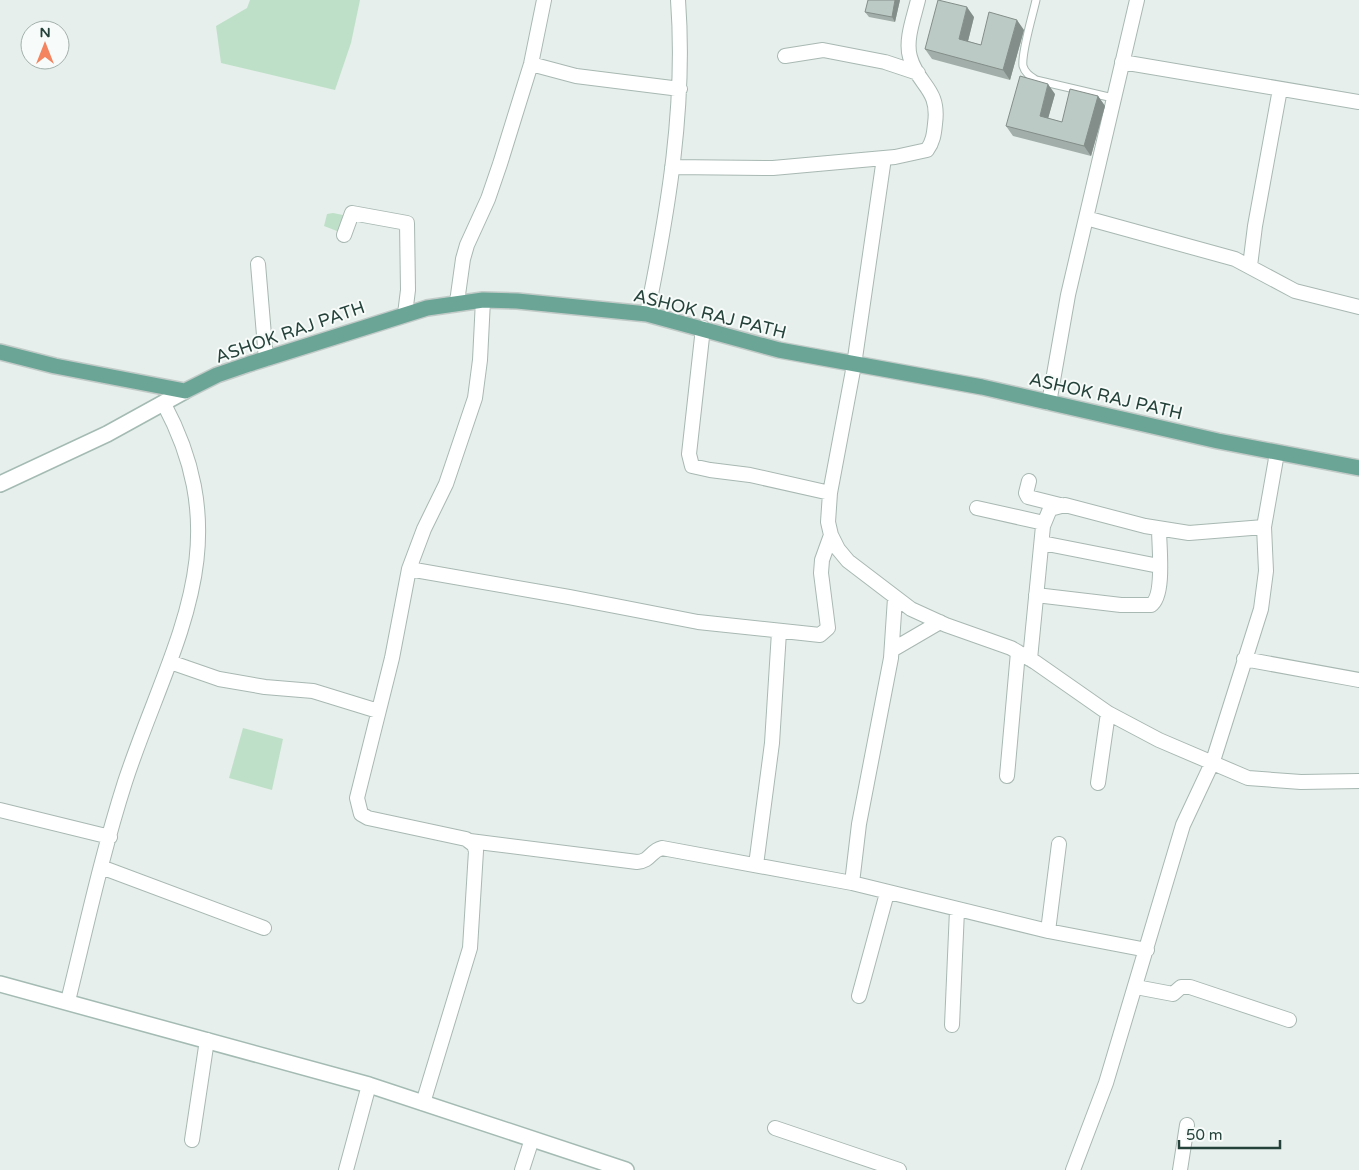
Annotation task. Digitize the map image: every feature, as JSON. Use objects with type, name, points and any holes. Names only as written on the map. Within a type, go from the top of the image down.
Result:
[{"type":"main road","name":"ASHOK RAJ PATH","points":[[185,391],[217,375],[405,314],[457,302],[482,300],[647,314],[772,348],[854,365],[982,387],[1277,453],[1359,468]]},
{"type":"main road","points":[[0,352],[55,366],[185,391]]},
{"type":"main road","points":[[0,484],[107,434],[185,391]]},
{"type":"main road","points":[[0,984],[68,1001],[369,1085],[626,1170]]},
{"type":"street","points":[[457,302],[467,245],[488,199],[531,64],[544,0]]},
{"type":"street","points":[[647,314],[672,166],[680,89],[678,0]]},
{"type":"street","points":[[672,166],[773,168],[884,158],[927,150],[931,144],[936,121],[935,100],[910,57],[909,45],[918,0]]},
{"type":"street","points":[[1049,403],[1068,295],[1137,0]]},
{"type":"street","points":[[785,56],[823,50],[884,62],[918,73]]},
{"type":"street","points":[[1122,62],[1359,102]]},
{"type":"street","points":[[531,64],[576,76],[680,89]]},
{"type":"street","points":[[1250,266],[1255,226],[1280,89]]},
{"type":"street","points":[[884,158],[854,365],[830,493],[828,522],[831,535],[838,549],[848,561],[894,598],[911,609],[940,622],[987,638],[1024,656],[1108,713],[1150,736],[1238,774],[1260,780],[1359,781]]},
{"type":"street","points":[[344,235],[352,212],[407,223],[408,290],[405,314]]},
{"type":"street","points":[[1086,218],[1235,259],[1295,291],[1359,307]]},
{"type":"street","points":[[258,264],[266,359]]},
{"type":"street","points":[[482,300],[480,360],[470,417],[446,484],[424,529],[409,569],[392,658],[357,798],[361,814],[376,820],[470,841],[636,862],[648,860],[657,849],[662,848],[852,883],[1048,931],[1147,950]]},
{"type":"street","points":[[703,328],[689,454],[692,466],[750,475],[830,493]]},
{"type":"street","points":[[68,1001],[101,867],[131,765],[170,662],[192,589],[199,536],[199,518],[189,464],[176,428],[164,404]]},
{"type":"street","points":[[1073,1170],[1106,1084],[1183,825],[1212,763],[1261,609],[1264,592],[1264,528],[1277,453]]},
{"type":"street","points":[[1029,482],[1026,492],[1028,498],[1159,529],[1207,533],[1264,528]]},
{"type":"street","points":[[1007,776],[1024,656],[1036,595],[1044,523],[1050,509],[1060,505]]},
{"type":"street","points":[[977,508],[1044,523]]},
{"type":"street","points":[[1036,595],[1146,607],[1155,603],[1158,597],[1159,529]]},
{"type":"street","points":[[409,569],[698,622],[820,635],[828,628],[821,573],[822,560],[831,535]]},
{"type":"street","points":[[1042,543],[1159,566]]},
{"type":"street","points":[[852,883],[859,824],[879,727],[892,650],[894,598]]},
{"type":"street","points":[[892,650],[940,622]]},
{"type":"street","points":[[756,865],[772,743],[779,632]]},
{"type":"street","points":[[1244,660],[1359,680]]},
{"type":"street","points":[[170,662],[219,679],[265,687],[313,691],[378,711]]},
{"type":"street","points":[[1098,783],[1108,713]]},
{"type":"street","points":[[0,810],[110,837]]},
{"type":"street","points":[[423,1103],[470,948],[476,850],[470,841]]},
{"type":"street","points":[[1048,931],[1059,844]]},
{"type":"street","points":[[101,867],[264,928]]},
{"type":"street","points":[[859,996],[887,893]]},
{"type":"street","points":[[952,1025],[957,910]]},
{"type":"street","points":[[1136,987],[1173,994],[1181,987],[1190,987],[1289,1020]]},
{"type":"street","points":[[192,1140],[207,1040]]},
{"type":"street","points":[[346,1170],[369,1085]]},
{"type":"street","points":[[1180,1170],[1187,1125]]},
{"type":"street","points":[[775,1128],[899,1170]]},
{"type":"street","points":[[522,1170],[532,1139]]},
{"type":"lane","points":[[1036,0],[1024,55],[1023,66],[1027,74],[1036,80],[1114,98]]},
{"type":"green space","points":[[250,0],[360,0],[351,43],[335,90],[221,63],[216,26],[247,8]]},
{"type":"green space","points":[[333,213],[348,216],[342,233],[324,226],[327,214]]},
{"type":"green space","points":[[243,728],[283,739],[272,790],[229,778]]},
{"type":"building","points":[[868,0],[895,0],[892,17],[865,12]]},
{"type":"building","points":[[938,0],[967,7],[959,39],[981,45],[989,12],[1017,20],[1003,70],[925,49]]},
{"type":"building","points":[[1020,76],[1048,84],[1040,116],[1062,122],[1070,89],[1098,96],[1084,146],[1006,126]]}]
